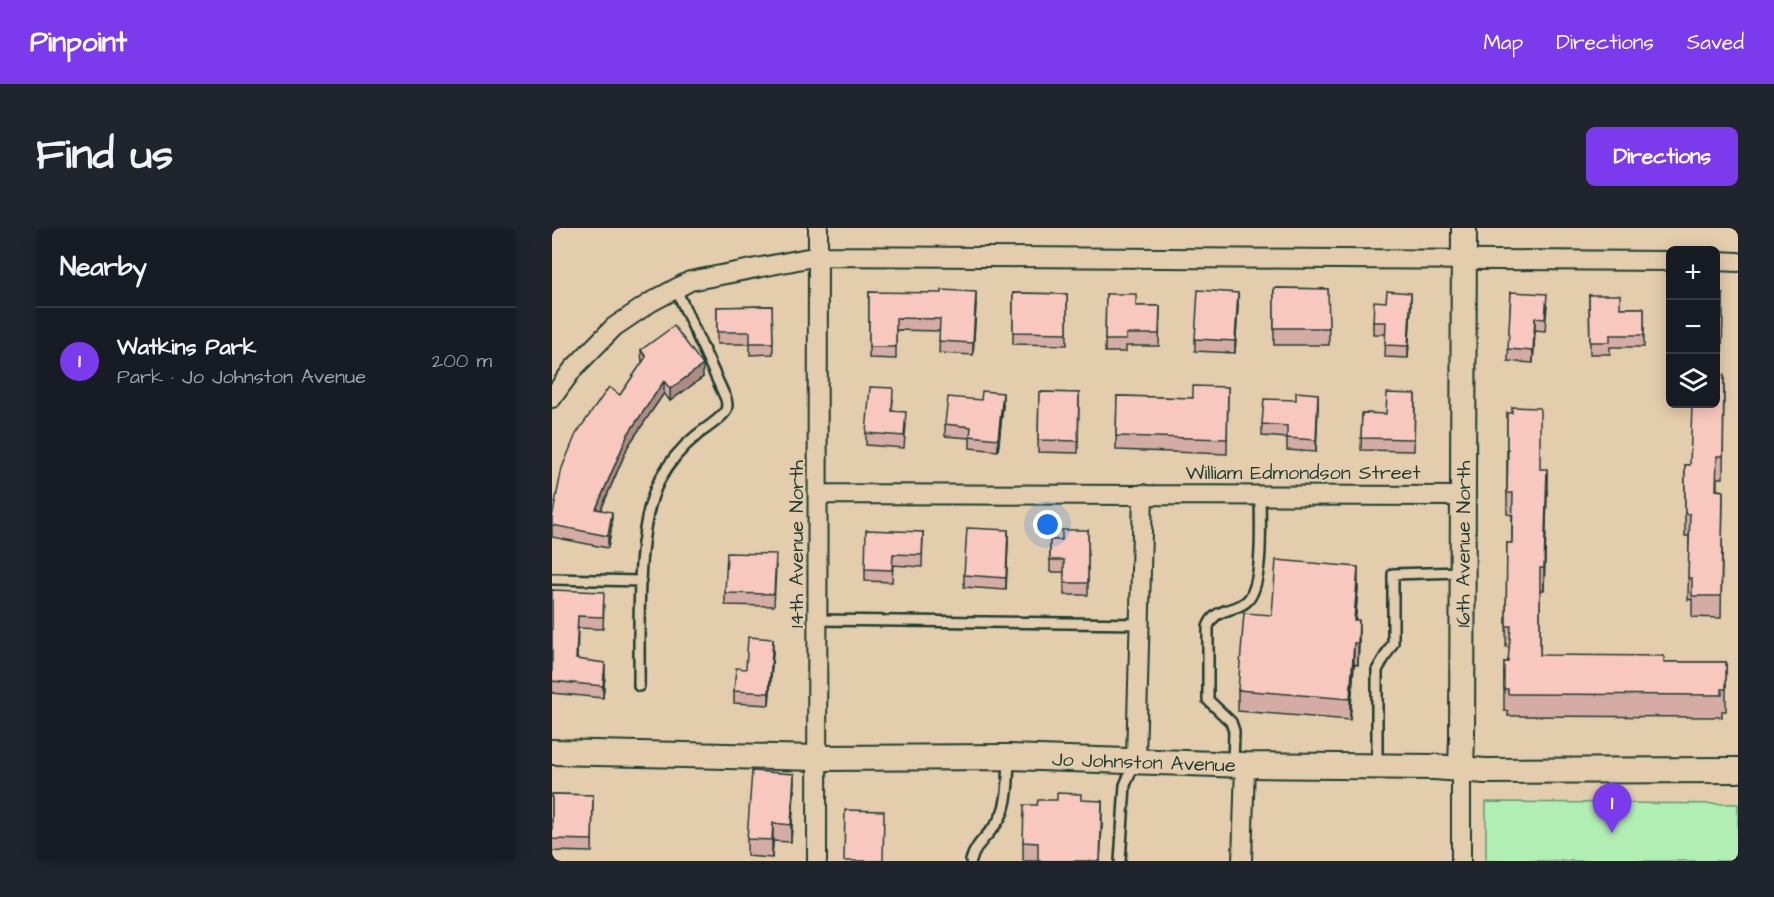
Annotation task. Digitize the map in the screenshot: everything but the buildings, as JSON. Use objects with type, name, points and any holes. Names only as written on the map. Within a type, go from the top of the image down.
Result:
[{"type":"street","name":"14th Avenue North","points":[[817,861],[818,228]]},
{"type":"street","name":"16th Avenue North","points":[[1461,861],[1464,228]]},
{"type":"street","points":[[552,398],[573,369],[614,327],[651,302],[690,281],[818,256],[1666,261]]},
{"type":"street","points":[[1720,261],[1738,262]]},
{"type":"street","name":"William Edmondson Street","points":[[819,494],[1462,496]]},
{"type":"street","points":[[1136,760],[1143,494]]},
{"type":"street","name":"Jo Johnston Avenue","points":[[552,752],[817,758],[1009,757],[1461,768],[1485,771],[1738,770]]},
{"type":"street","points":[[1239,764],[1242,861]]},
{"type":"lane","points":[[639,686],[641,581],[647,514],[659,482],[673,459],[694,437],[724,414],[728,408],[676,289]]},
{"type":"lane","points":[[1239,764],[1234,731],[1230,722],[1208,700],[1208,627],[1216,614],[1240,606],[1253,594],[1258,571],[1260,495]]},
{"type":"lane","points":[[1377,766],[1377,670],[1393,643],[1393,574],[1462,572]]},
{"type":"lane","points":[[552,579],[641,581]]},
{"type":"lane","points":[[818,620],[1141,624]]},
{"type":"lane","points":[[971,861],[983,838],[1000,818],[1008,784],[1009,757]]},
{"type":"lane","points":[[1120,861],[1125,785],[1136,760]]},
{"type":"green space","points":[[1486,802],[1738,804],[1738,861],[1486,861]]},
{"type":"place","name":"Watkins Park","points":[[1612,833]]}]
